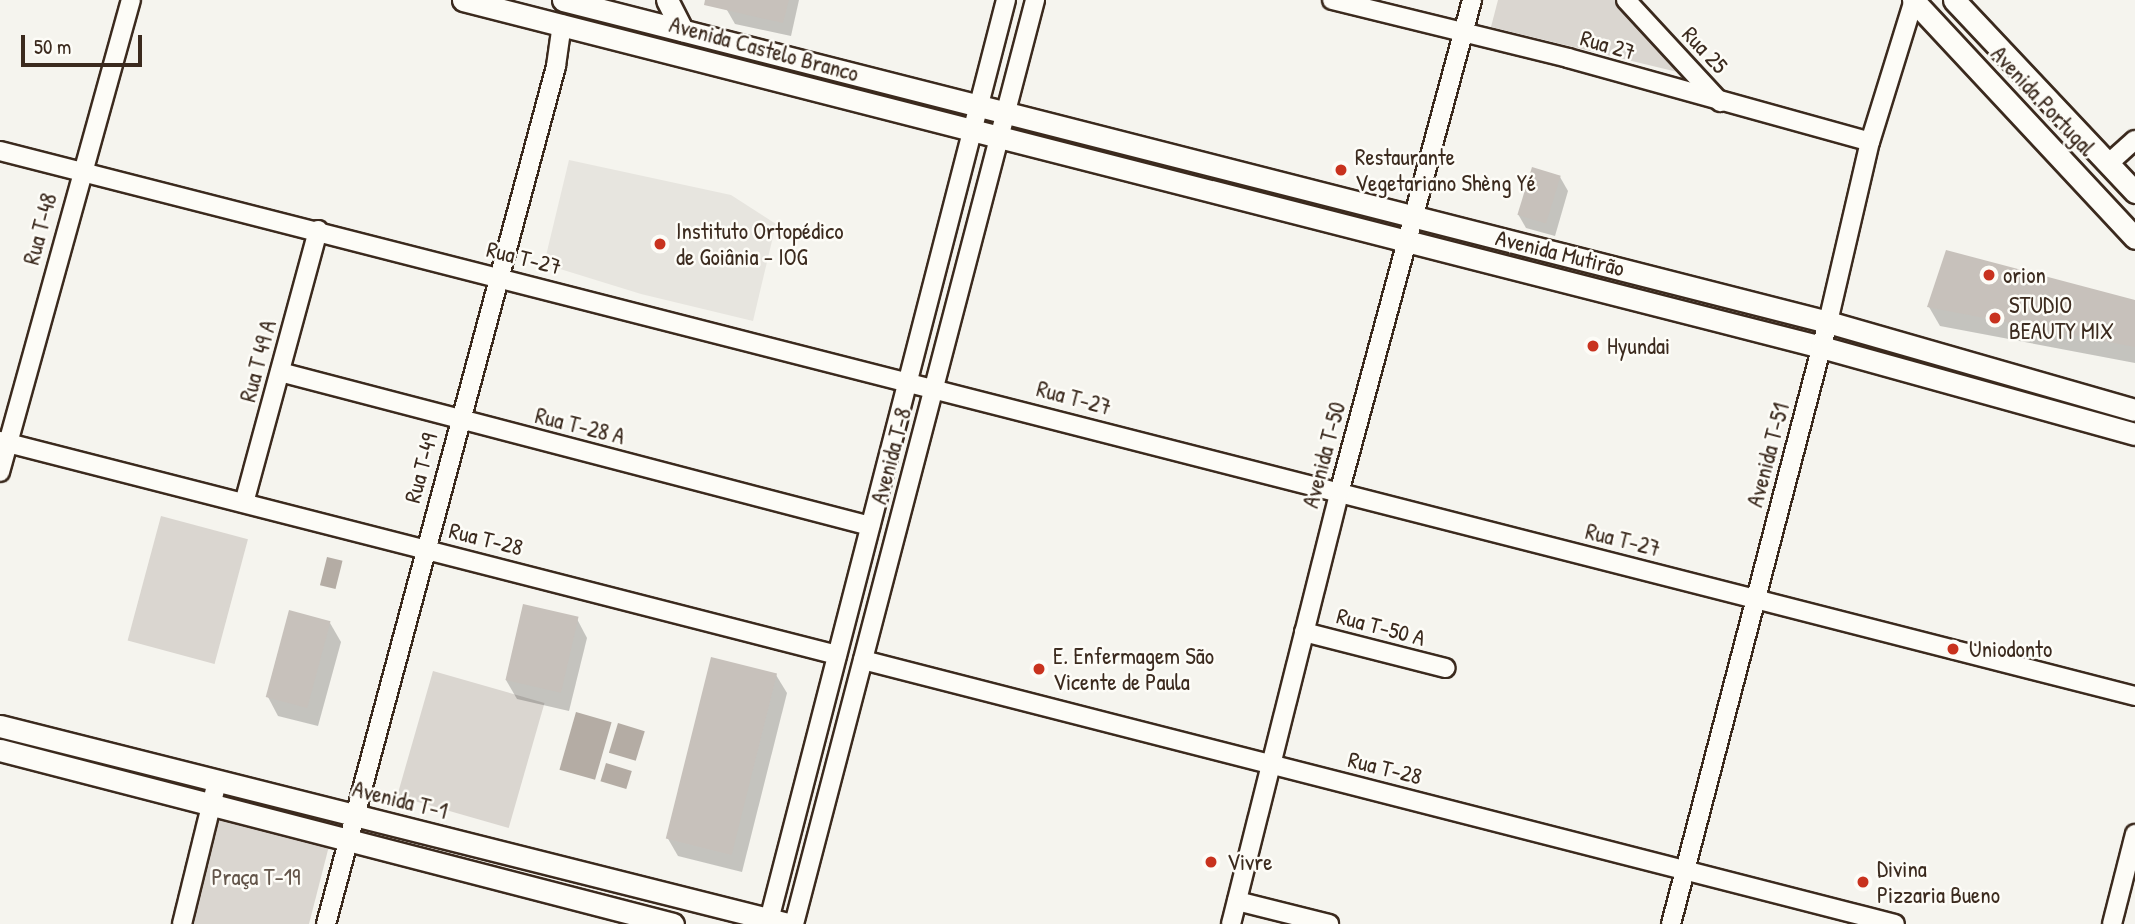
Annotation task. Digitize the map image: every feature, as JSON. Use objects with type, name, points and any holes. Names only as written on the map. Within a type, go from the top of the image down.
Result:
[{"type":"main road","name":"Avenida Castelo Branco","points":[[463,0],[971,130]]},
{"type":"main road","points":[[667,0],[682,30]]},
{"type":"main road","name":"Avenida Portugal","points":[[1914,0],[2135,238]]},
{"type":"main road","name":"Avenida Portugal","points":[[1954,0],[2134,190]]},
{"type":"main road","name":"Avenida Castelo Branco","points":[[577,2],[977,105]]},
{"type":"main road","points":[[570,26],[577,2]]},
{"type":"main road","name":"Avenida Mutirão","points":[[977,105],[1828,321],[2135,410]]},
{"type":"main road","name":"Avenida Mutirão","points":[[971,130],[1821,347],[2135,434]]},
{"type":"main road","name":"Avenida T-1","points":[[0,726],[775,923]]},
{"type":"main road","points":[[0,750],[673,924]]},
{"type":"street","name":"Rua T-48","points":[[0,472],[4,442],[131,0]]},
{"type":"street","name":"Avenida T-8","points":[[775,923],[837,655],[1006,0]]},
{"type":"street","name":"Avenida T-8","points":[[794,924],[1035,0]]},
{"type":"street","name":"Rua 27","points":[[1332,0],[1870,142]]},
{"type":"street","name":"Avenida T-50","points":[[1231,924],[1339,493],[1472,0]]},
{"type":"street","name":"Rua 25","points":[[1626,0],[1720,103]]},
{"type":"street","name":"Avenida T-51","points":[[1671,924],[1828,321],[1870,142],[1914,0]]},
{"type":"street","name":"Rua T-49","points":[[326,924],[496,276],[570,26]]},
{"type":"street","points":[[2108,164],[2134,142]]},
{"type":"street","name":"Rua T-27","points":[[0,151],[82,169],[2135,696]]},
{"type":"street","name":"Rua T 49 A","points":[[244,503],[318,230]]},
{"type":"street","name":"Rua T-28 A","points":[[280,372],[459,421],[870,526]]},
{"type":"street","name":"Rua T-28","points":[[4,442],[837,655]]},
{"type":"street","name":"Rua T-50 A","points":[[1304,632],[1445,668]]},
{"type":"street","name":"Rua T-28","points":[[863,660],[1895,924]]},
{"type":"street","points":[[182,924],[217,780]]},
{"type":"street","points":[[2112,924],[2135,834]]},
{"type":"street","points":[[1237,901],[1329,924]]},
{"type":"shaded area","name":"Instituto Ortopédico de Goiânia - IOG","points":[[569,160],[731,195],[776,224],[753,321],[641,294],[544,264]]},
{"type":"shaded area","points":[[327,557],[343,561],[336,589],[320,585]]},
{"type":"shaded area","points":[[576,712],[612,722],[595,780],[559,770]]},
{"type":"shaded area","points":[[618,723],[645,731],[636,761],[609,753]]},
{"type":"shaded area","points":[[606,763],[632,771],[626,789],[600,781]]},
{"type":"green space","points":[[1498,0],[1619,0],[1694,76],[1491,27]]},
{"type":"green space","points":[[161,516],[248,539],[215,664],[128,641]]},
{"type":"green space","points":[[433,671],[545,703],[509,828],[397,796]]},
{"type":"green space","name":"Praça T-19","points":[[219,819],[329,846],[309,924],[193,924]]},
{"type":"building","points":[[705,0],[789,0],[783,23],[704,5]]},
{"type":"building","points":[[1532,167],[1561,176],[1546,224],[1517,215]]},
{"type":"building","name":"orion","points":[[1946,250],[2135,300],[2135,347],[1927,307]]},
{"type":"building","points":[[523,604],[579,617],[561,693],[505,680]]},
{"type":"building","points":[[289,610],[331,621],[307,708],[266,697]]},
{"type":"building","points":[[711,657],[777,673],[732,855],[666,838]]},
{"type":"place","name":"Restaurante Vegetariano Shèng Yé","points":[[1341,170]]},
{"type":"place","name":"Instituto Ortopédico de Goiânia - IOG","points":[[660,244]]},
{"type":"place","name":"orion","points":[[1989,275]]},
{"type":"place","name":"STUDIO BEAUTY MIX","points":[[1995,318]]},
{"type":"place","name":"Hyundai","points":[[1593,346]]},
{"type":"place","name":"Uniodonto","points":[[1953,649]]},
{"type":"place","name":"E. Enfermagem São Vicente de Paula","points":[[1039,669]]},
{"type":"place","name":"Vivre","points":[[1211,862]]},
{"type":"place","name":"Divina Pizzaria Bueno","points":[[1863,882]]}]
